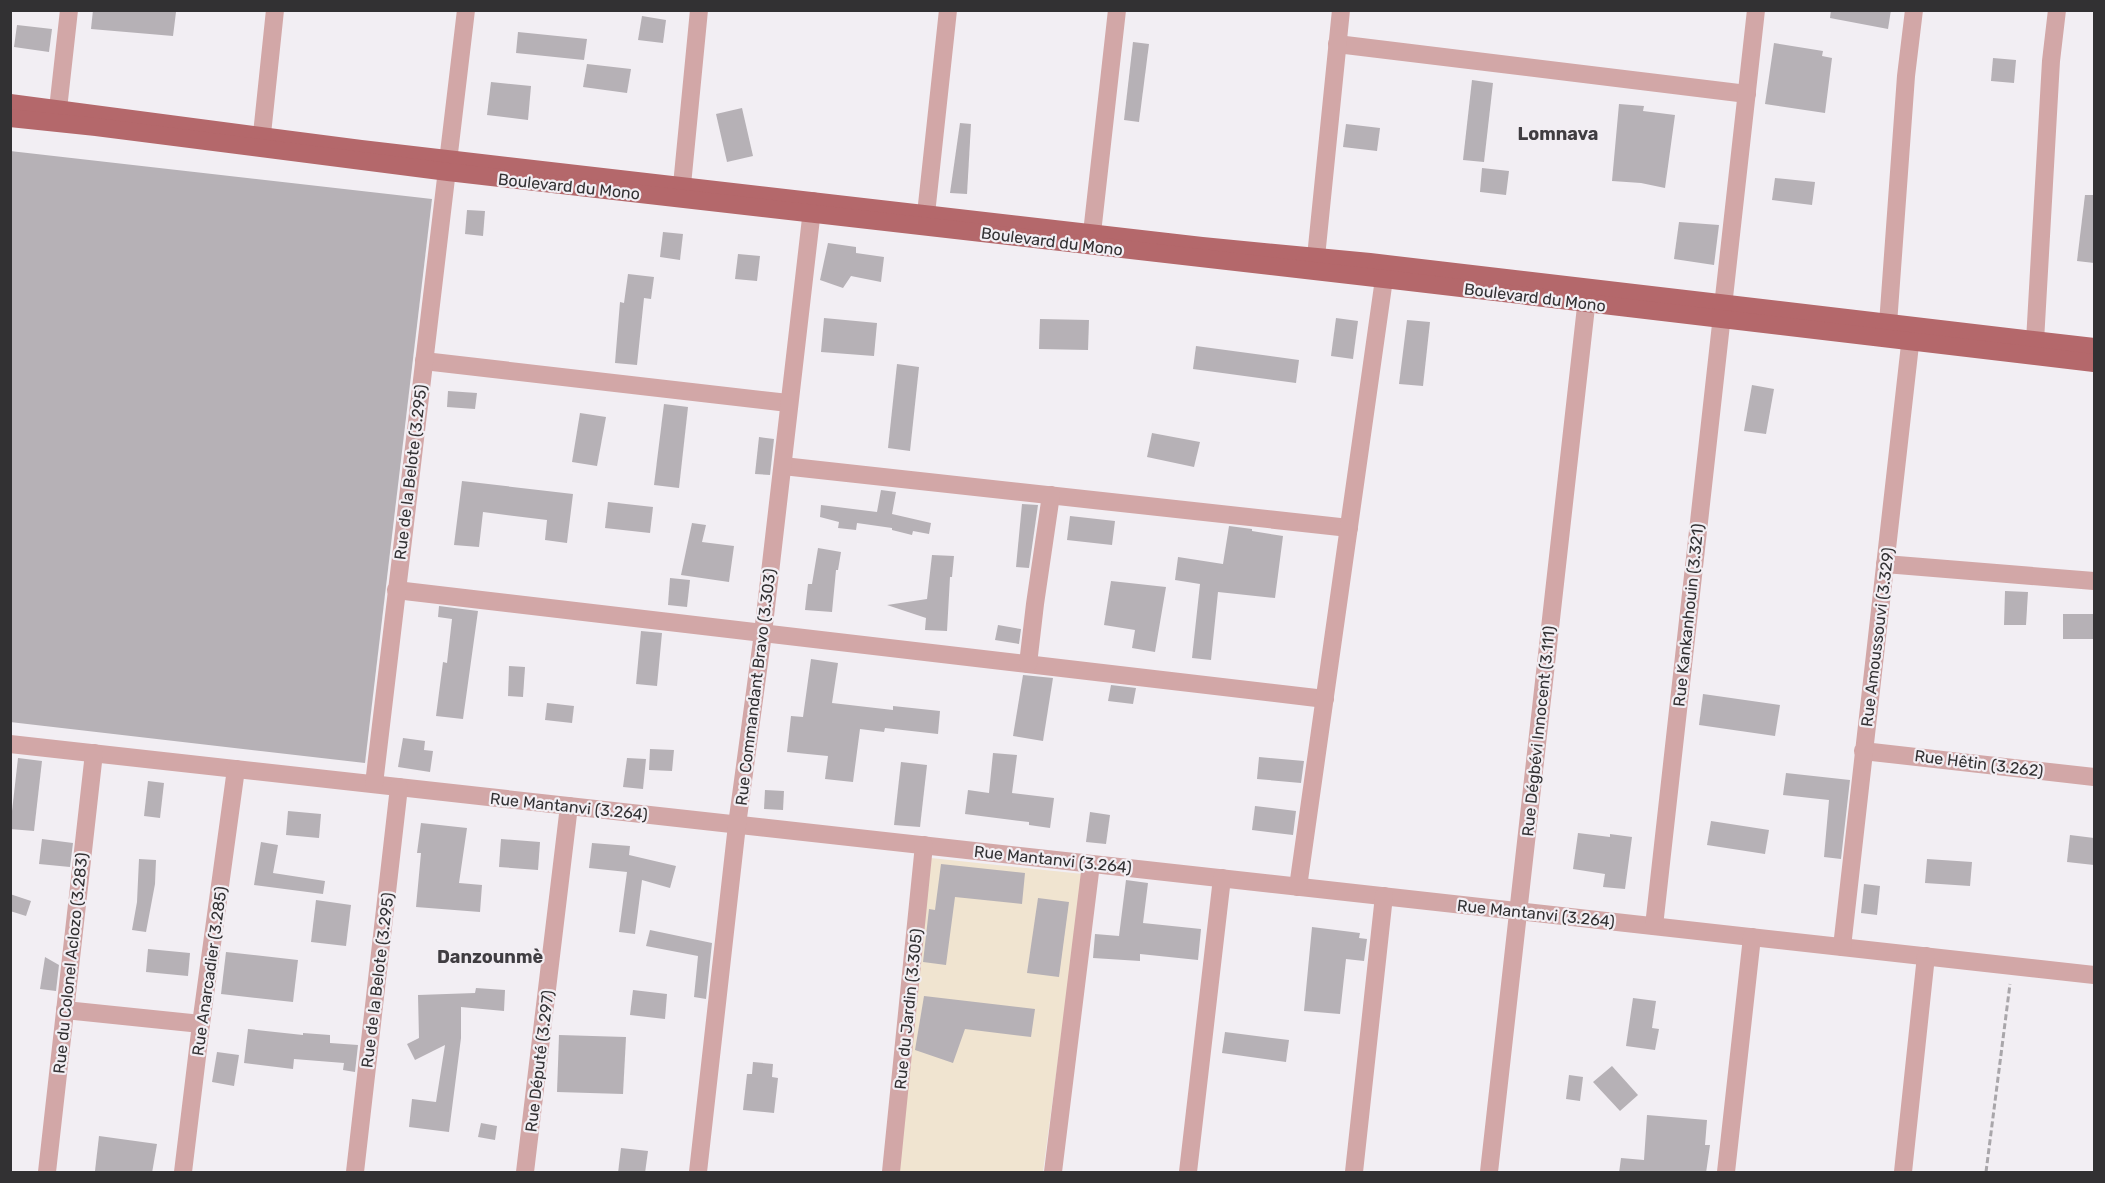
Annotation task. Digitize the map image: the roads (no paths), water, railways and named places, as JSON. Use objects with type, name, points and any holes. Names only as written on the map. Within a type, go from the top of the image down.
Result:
[{"type":"main road","name":"Boulevard du Mono","points":[[10,103],[262,135],[448,166],[682,185],[812,207],[926,214],[1370,262],[1587,296]]},
{"type":"main road","name":"Boulevard du Mono","points":[[10,118],[812,207],[1383,279],[1587,296],[1722,311],[1911,334],[2094,363]]},
{"type":"main road","name":"Boulevard du Mono","points":[[1722,311],[1888,324],[1911,334],[2035,341],[2094,347]]},
{"type":"street","points":[[58,109],[69,10]]},
{"type":"street","points":[[262,135],[275,10]]},
{"type":"street","name":"Rue de la Belote (3.295)","points":[[374,784],[466,10]]},
{"type":"street","points":[[682,185],[699,10]]},
{"type":"street","points":[[926,214],[948,10]]},
{"type":"street","points":[[1092,233],[1117,10]]},
{"type":"street","points":[[1316,257],[1341,10]]},
{"type":"street","name":"Rue Kankanhouin (3.321)","points":[[1654,926],[1756,10]]},
{"type":"street","points":[[1888,324],[1906,76],[1914,10]]},
{"type":"street","points":[[2035,341],[2050,61],[2057,10]]},
{"type":"street","points":[[1337,44],[1747,94]]},
{"type":"street","name":"Rue Commandant Bravo (3.303)","points":[[698,1173],[737,825],[763,633],[812,207]]},
{"type":"street","points":[[1298,887],[1383,279],[1370,262]]},
{"type":"street","name":"Rue Dégbévi Innocent (3.111)","points":[[1489,1173],[1587,296]]},
{"type":"street","name":"Rue Amoussouvi (3.329)","points":[[1842,947],[1911,334]]},
{"type":"street","points":[[424,361],[788,403]]},
{"type":"street","points":[[783,466],[1349,528]]},
{"type":"street","points":[[1028,664],[1051,495]]},
{"type":"street","points":[[1886,564],[2094,581]]},
{"type":"street","points":[[396,591],[1325,699]]},
{"type":"street","name":"Rue Mantanvi (3.264)","points":[[10,744],[2094,975]]},
{"type":"street","name":"Rue Hêtin (3.262)","points":[[1863,751],[2094,777]]},
{"type":"street","name":"Rue du Colonel Aclozo (3.283)","points":[[46,1173],[94,753]]},
{"type":"street","name":"Rue Anarcadier (3.285)","points":[[183,1173],[236,769]]},
{"type":"street","name":"Rue de la Belote (3.295)","points":[[355,1173],[399,787]]},
{"type":"street","name":"Rue Député (3.297)","points":[[525,1173],[569,806]]},
{"type":"street","name":"Rue du Jardin (3.305)","points":[[891,1173],[924,845]]},
{"type":"street","points":[[1053,1173],[1091,864]]},
{"type":"street","points":[[1188,1173],[1222,878]]},
{"type":"street","points":[[1354,1173],[1384,896]]},
{"type":"street","points":[[1726,1173],[1752,937]]},
{"type":"street","points":[[1903,1173],[1926,956]]},
{"type":"street","points":[[65,1010],[201,1024]]},
{"type":"district","name":"Lomnava","points":[[1558,134]]},
{"type":"district","name":"Danzounmè","points":[[490,957]]}]
